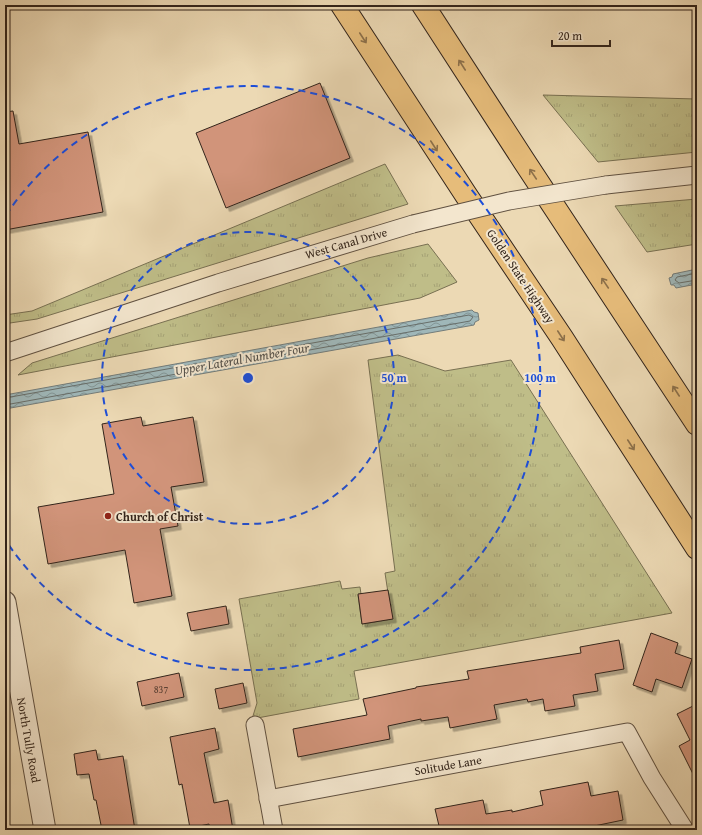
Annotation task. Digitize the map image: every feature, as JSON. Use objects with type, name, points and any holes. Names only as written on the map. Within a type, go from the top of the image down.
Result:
[{"type":"highway","name":"Golden State Highway","points":[[342,5],[466,195],[562,338],[697,548]]},
{"type":"highway","points":[[423,5],[697,424]]},
{"type":"street","name":"West Canal Drive","points":[[5,353],[218,283],[413,224],[510,201],[606,185],[697,175]]},
{"type":"street","name":"North Tully Road","points":[[5,602],[8,639],[45,830]]},
{"type":"street","points":[[255,725],[274,830]]},
{"type":"street","name":"Solitude Lane","points":[[268,799],[628,732],[652,778],[685,830]]},
{"type":"green space","points":[[543,95],[697,99],[697,152],[598,162]]},
{"type":"green space","points":[[385,164],[408,204],[37,319],[10,323],[5,321],[5,315],[32,311]]},
{"type":"green space","points":[[697,199],[697,244],[647,252],[615,206]]},
{"type":"green space","points":[[428,244],[457,282],[420,298],[18,375],[32,363],[368,258]]},
{"type":"green space","points":[[398,355],[445,371],[511,360],[672,613],[354,671],[359,699],[252,719],[257,703],[239,599],[340,581],[342,589],[360,587],[361,594],[358,595],[362,624],[392,619],[385,573],[395,571],[368,360]]},
{"type":"water","points":[[697,269],[697,284],[676,288],[674,285],[671,285],[669,278],[672,277],[673,274]]},
{"type":"water","name":"Upper Lateral Number Four","points":[[472,310],[478,313],[479,320],[475,322],[474,325],[5,409],[5,395]]},
{"type":"building","points":[[320,83],[350,158],[226,208],[196,133]]},
{"type":"building","points":[[13,111],[19,144],[88,132],[103,212],[5,230],[5,112]]},
{"type":"building","name":"Church of Christ","points":[[141,417],[143,426],[193,417],[204,482],[171,487],[178,526],[160,529],[172,596],[134,603],[125,550],[48,564],[38,507],[114,494],[102,424]]},
{"type":"building","points":[[388,590],[393,619],[362,624],[358,594]]},
{"type":"building","points":[[226,606],[229,624],[191,631],[187,613]]},
{"type":"building","points":[[651,633],[678,643],[675,653],[692,659],[682,688],[656,679],[652,692],[633,685]]},
{"type":"building","points":[[619,640],[624,669],[595,674],[598,691],[573,695],[575,706],[545,711],[543,699],[528,702],[527,699],[494,705],[497,719],[450,728],[448,717],[421,721],[421,719],[388,726],[390,739],[298,757],[293,729],[367,715],[363,699],[416,687],[469,679],[467,671],[581,653],[580,647]]},
{"type":"building","points":[[179,673],[184,697],[142,706],[137,682]]},
{"type":"building","points":[[243,683],[247,703],[219,709],[215,689]]},
{"type":"building","points":[[697,704],[697,782],[679,746],[690,740],[677,714]]},
{"type":"building","points":[[215,728],[219,749],[204,753],[214,803],[228,800],[233,830],[210,830],[209,824],[190,828],[182,784],[179,785],[170,737]]},
{"type":"building","points":[[96,750],[98,760],[123,756],[135,830],[102,830],[89,774],[77,775],[74,754]]},
{"type":"building","points":[[588,782],[591,796],[618,791],[623,820],[575,830],[440,830],[435,809],[483,800],[486,814],[512,810],[512,812],[543,805],[540,791]]},
{"type":"place","name":"Church of Christ","points":[[108,516]]}]
